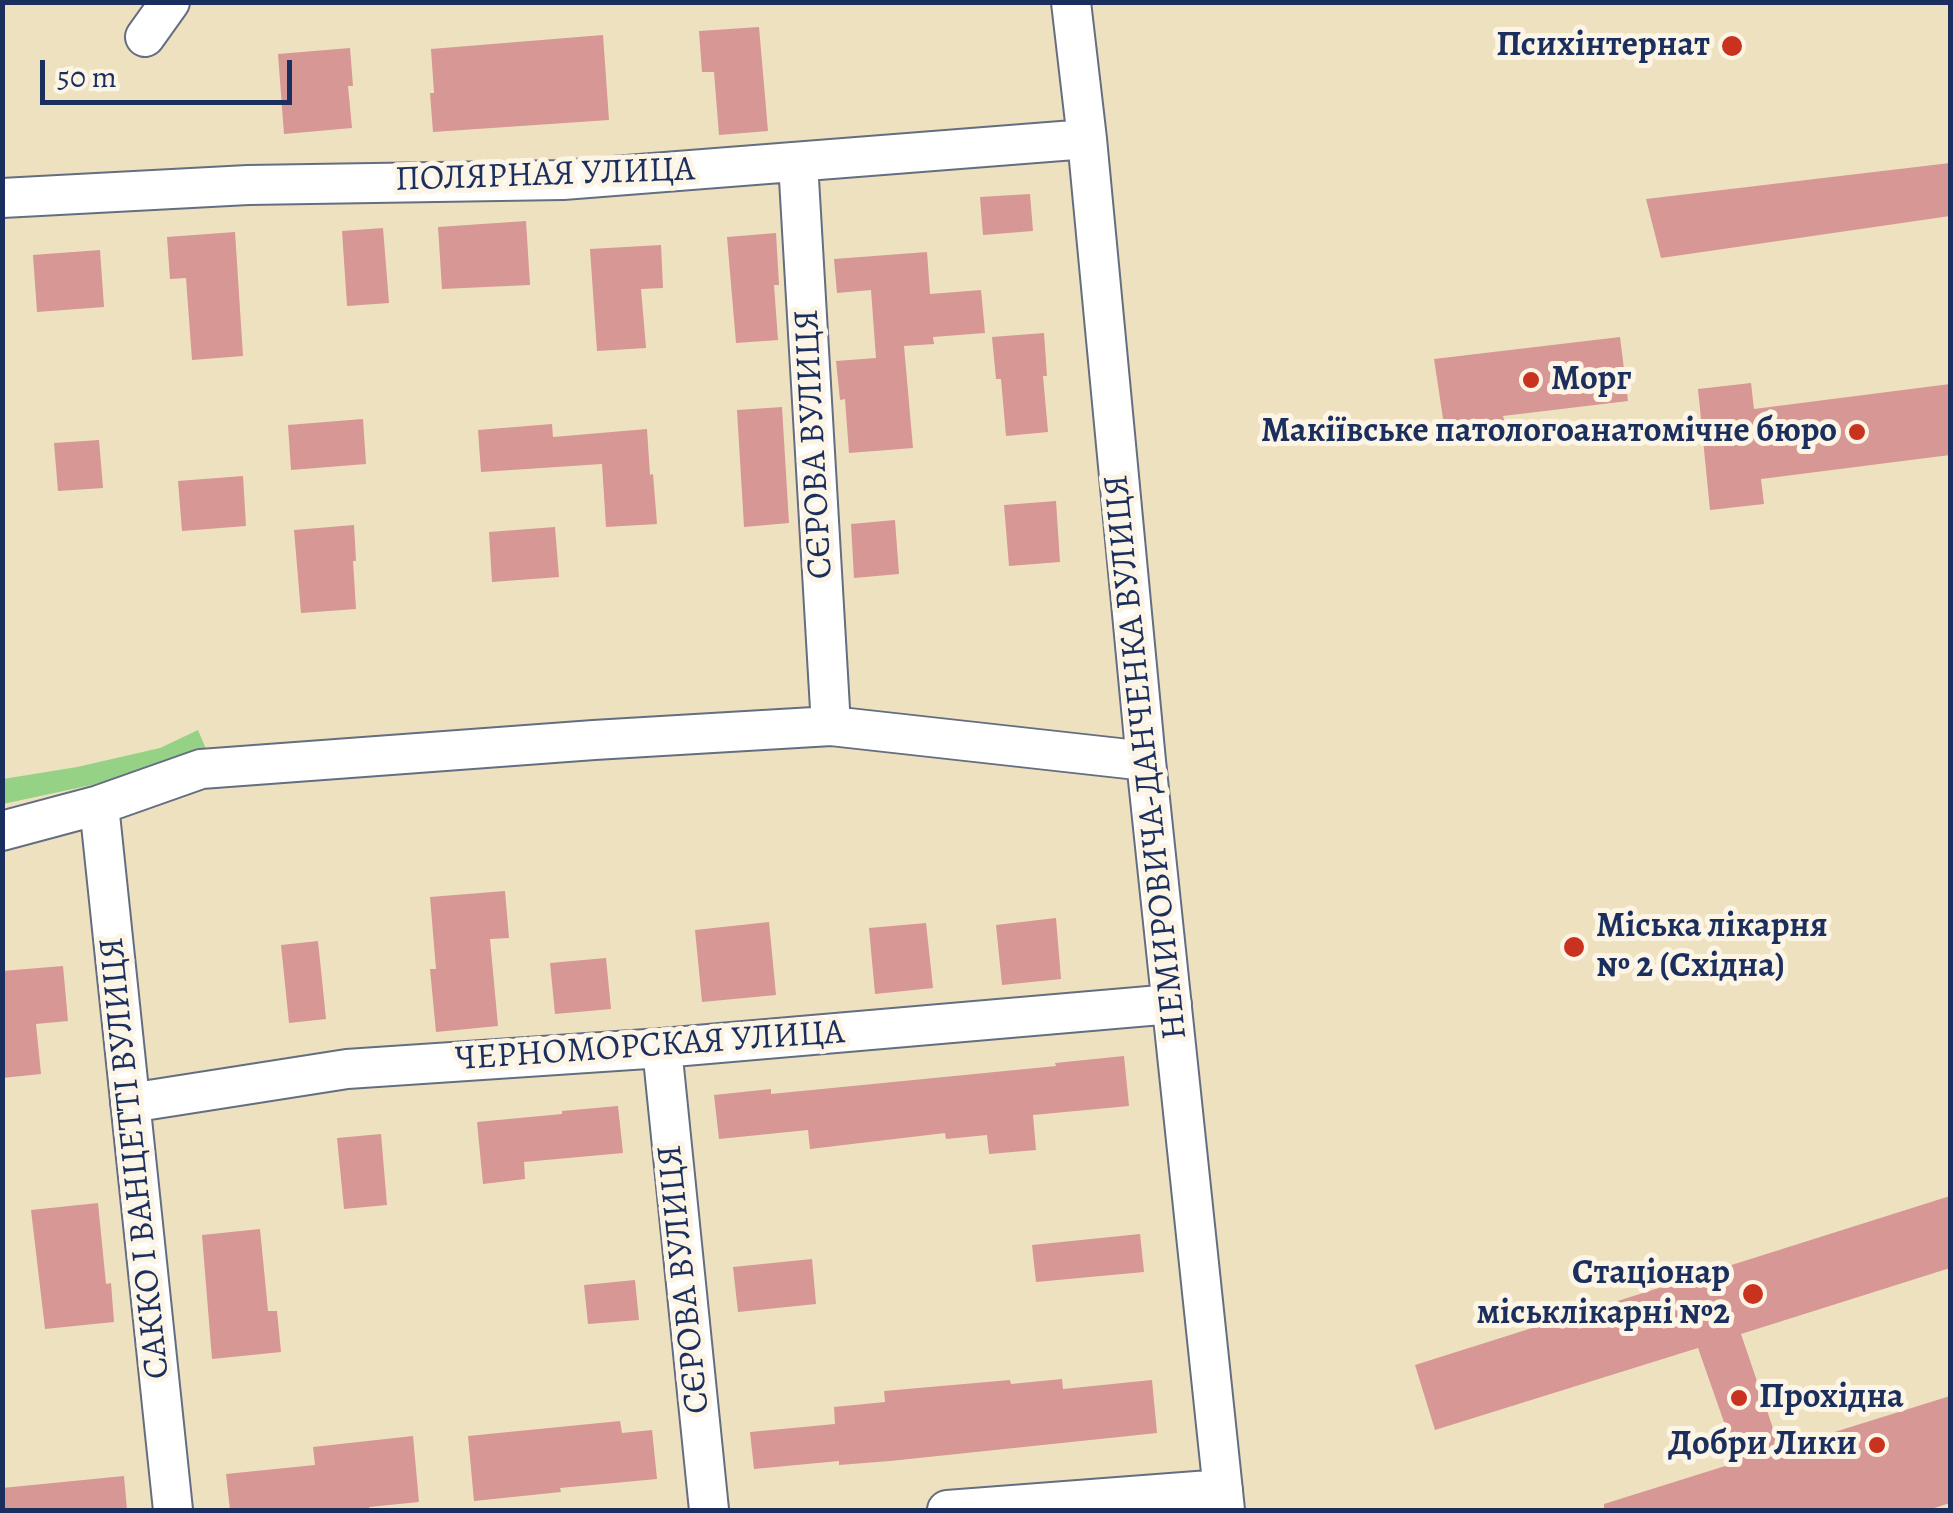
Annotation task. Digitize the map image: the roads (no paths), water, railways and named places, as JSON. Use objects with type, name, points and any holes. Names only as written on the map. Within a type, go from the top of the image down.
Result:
[{"type":"street","points":[[144,38],[170,2]]},
{"type":"street","name":"НЕМИРОВИЧА-ДАНЧЕНКА ВУЛИЦЯ","points":[[1071,2],[1224,1500]]},
{"type":"street","name":"ПОЛЯРНАЯ УЛИЦА","points":[[2,198],[248,186],[563,180],[1087,139]]},
{"type":"street","name":"СЄРОВА ВУЛИЦЯ","points":[[798,162],[831,726]]},
{"type":"street","points":[[2,831],[99,805],[201,769],[594,740],[831,726],[1146,761]]},
{"type":"street","name":"САККО І ВАНЦЕТТІ ВУЛИЦЯ","points":[[99,805],[173,1510]]},
{"type":"street","name":"ЧЕРНОМОРСКАЯ УЛИЦА","points":[[130,1104],[348,1069],[662,1048],[1172,1004]]},
{"type":"street","name":"СЄРОВА ВУЛИЦЯ","points":[[662,1048],[709,1510]]},
{"type":"street","points":[[947,1510],[1224,1500]]},
{"type":"place","name":"Психінтернат","points":[[1732,46]]},
{"type":"place","name":"Морг","points":[[1531,380]]},
{"type":"place","name":"Макіївське патологоанатомічне бюро","points":[[1857,432]]},
{"type":"place","name":"Міська лікарня № 2 (Східна)","points":[[1574,947]]},
{"type":"place","name":"Стаціонар міськлікарні №2","points":[[1753,1294]]},
{"type":"place","name":"Прохідна","points":[[1739,1398]]},
{"type":"place","name":"Добри Лики","points":[[1877,1445]]}]
